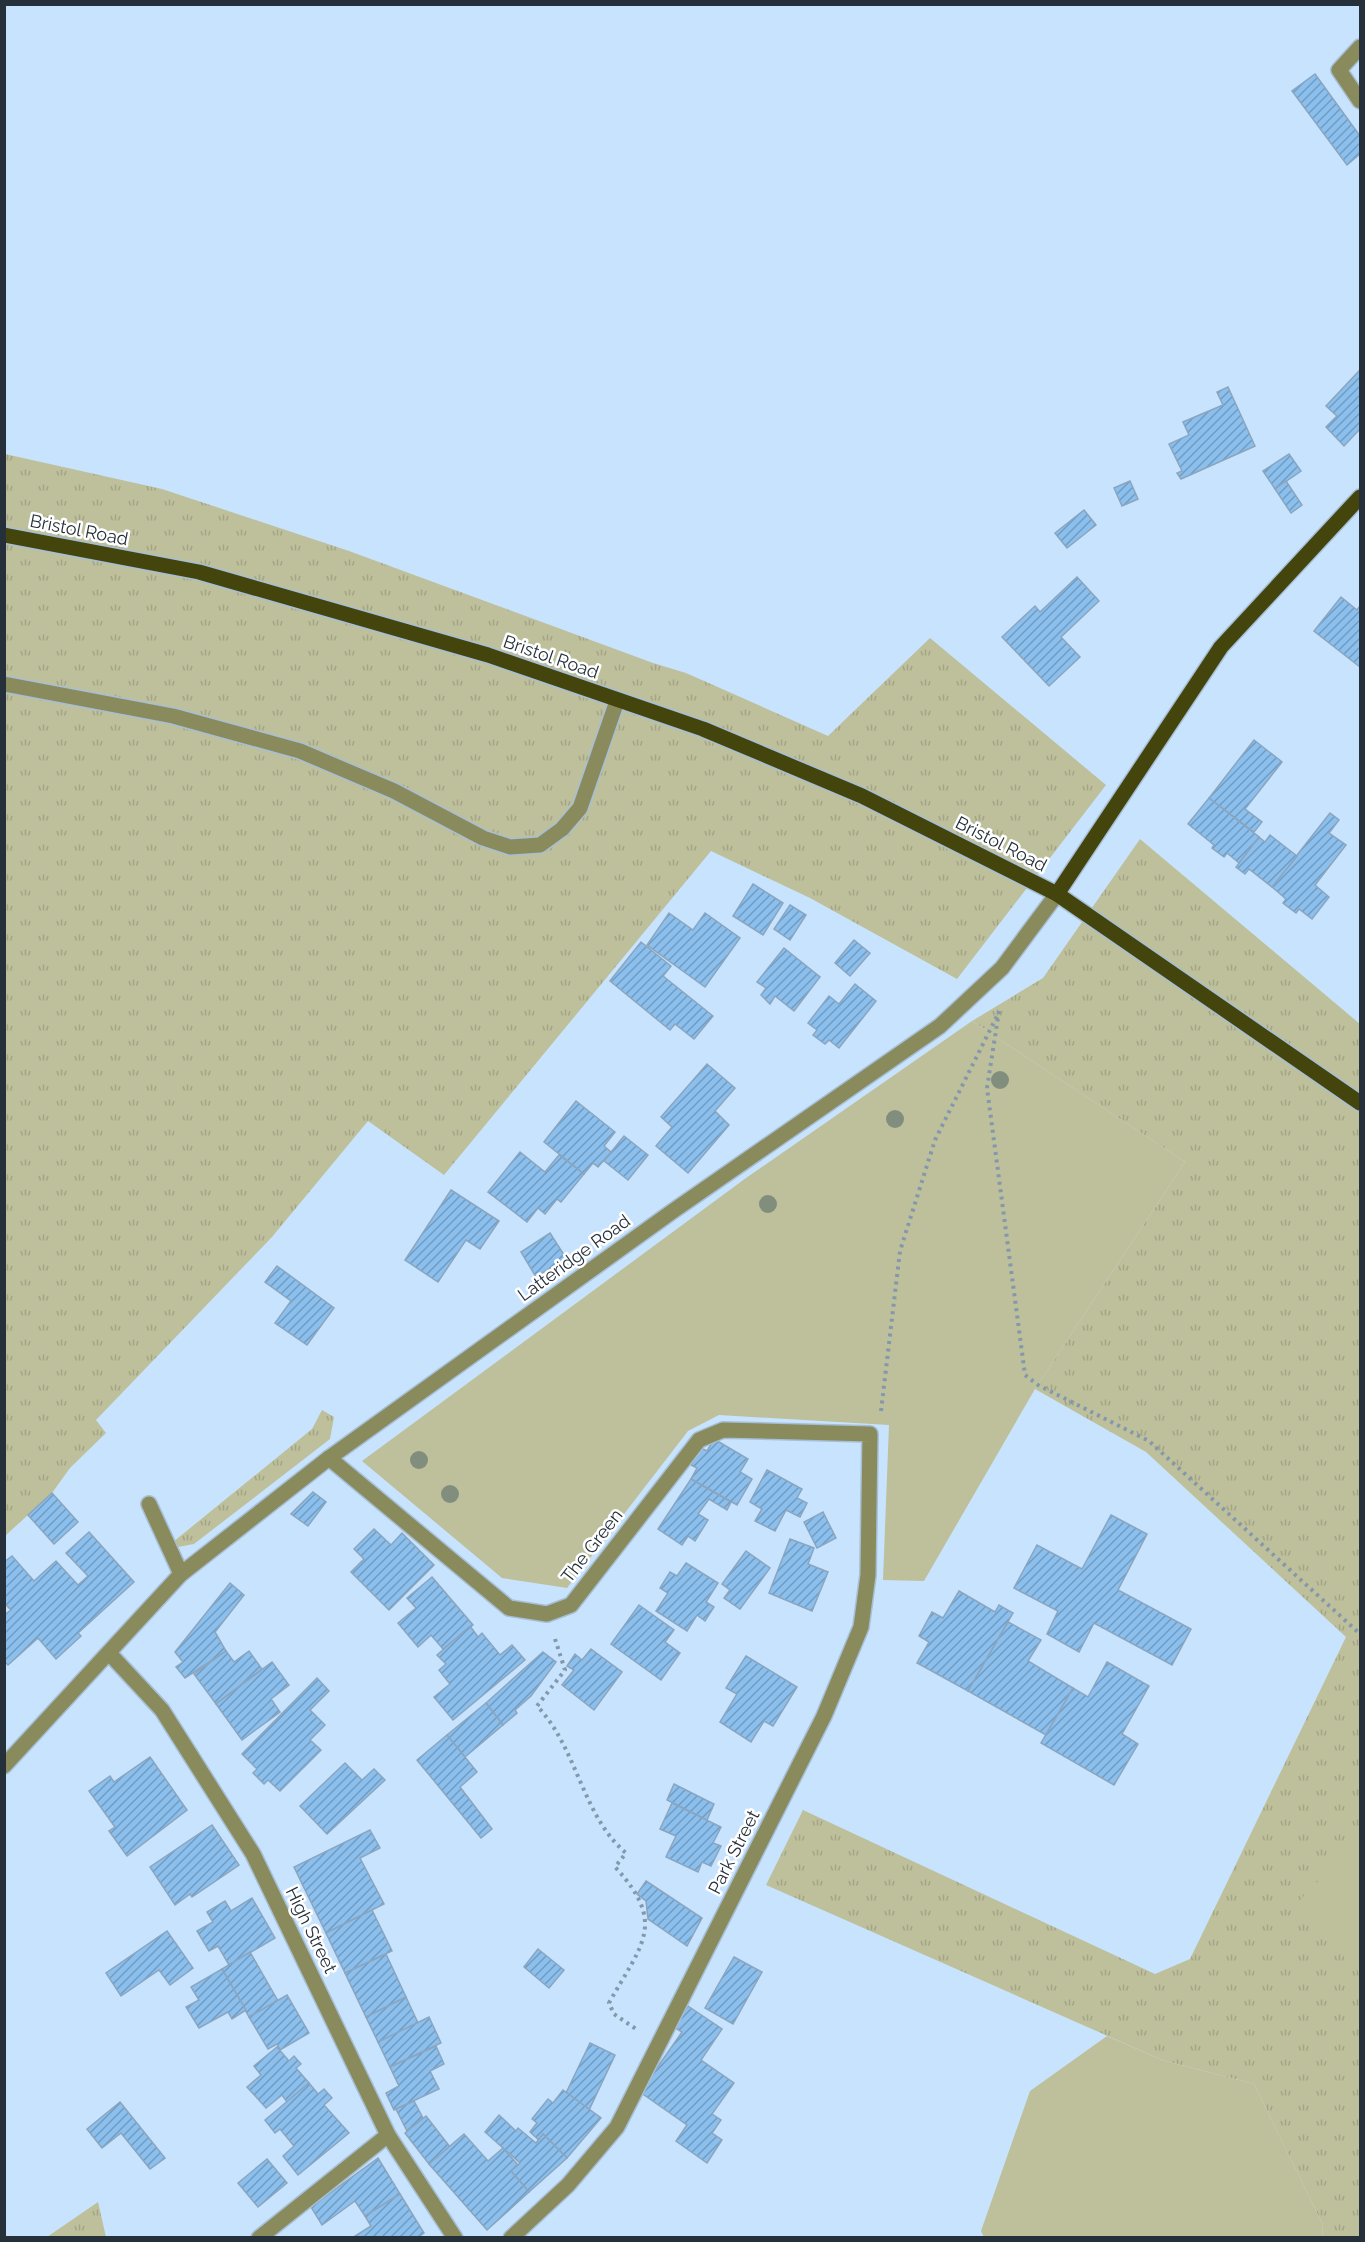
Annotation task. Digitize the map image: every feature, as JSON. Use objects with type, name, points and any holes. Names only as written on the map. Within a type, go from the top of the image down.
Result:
[{"type":"main road","points":[[1057,894],[1221,647],[1360,497]]},
{"type":"main road","name":"Bristol Road","points":[[4,535],[199,572],[488,655],[703,729],[862,796],[1057,894],[1360,1103]]},
{"type":"street","points":[[1360,47],[1339,70],[1360,102]]},
{"type":"street","points":[[4,684],[173,716],[300,751],[394,791],[483,838],[510,847],[540,845],[562,829],[580,808],[617,701]]},
{"type":"street","name":"Latteridge Road","points":[[4,1766],[181,1574],[328,1458],[673,1211],[940,1026],[1002,968],[1057,894]]},
{"type":"street","name":"The Green","points":[[547,1614],[571,1605],[699,1440],[723,1430],[870,1434]]},
{"type":"street","name":"Park Street","points":[[511,2238],[568,2185],[617,2127],[824,1716],[861,1627],[868,1575],[870,1434]]},
{"type":"street","points":[[328,1458],[509,1608],[547,1614]]},
{"type":"street","points":[[149,1504],[181,1574]]},
{"type":"street","name":"High Street","points":[[109,1653],[162,1710],[253,1854],[388,2135],[455,2238]]},
{"type":"street","points":[[259,2238],[388,2135]]},
{"type":"path","points":[[1002,968],[999,1011],[987,1088],[1025,1375],[1038,1385],[1149,1441],[1360,1634]]},
{"type":"path","points":[[870,1434],[882,1409],[900,1251],[935,1140],[999,1011]]},
{"type":"path","points":[[547,1614],[565,1670],[537,1706],[560,1740],[611,1840],[626,1852],[615,1867],[630,1883],[643,1907],[645,1937],[609,2003],[614,2014],[636,2029]]},
{"type":"green space","points":[[5,454],[162,489],[349,551],[653,663],[686,673],[828,736],[930,638],[1106,785],[957,979],[810,898],[711,851],[444,1175],[368,1121],[272,1237],[96,1420],[106,1433],[70,1468],[52,1493],[5,1536]]},
{"type":"green space","points":[[1140,839],[1360,1024],[1360,2237],[1322,2237],[1323,2225],[1254,2084],[1162,2060],[766,1885],[803,1810],[1155,1974],[1190,1959],[1346,1637],[1146,1452],[1035,1389],[1185,1162],[972,1021],[1043,978]]},
{"type":"green space","points":[[972,1021],[1185,1162],[1035,1389],[924,1581],[883,1580],[889,1425],[719,1415],[688,1431],[567,1588],[502,1578],[362,1461],[746,1178]]},
{"type":"green space","points":[[322,1410],[334,1417],[330,1439],[194,1544],[178,1547],[173,1542],[312,1429]]},
{"type":"green space","points":[[1360,1839],[1360,1973],[1294,1906]]},
{"type":"green space","points":[[1107,2036],[1162,2060],[1254,2084],[1323,2225],[1322,2237],[984,2237],[981,2231],[1030,2091]]},
{"type":"green space","points":[[98,2202],[106,2237],[47,2237]]},
{"type":"building","points":[[1315,74],[1360,136],[1360,154],[1347,165],[1292,91]]},
{"type":"building","points":[[1360,370],[1360,429],[1344,446],[1326,427],[1337,416],[1326,406]]},
{"type":"building","points":[[1228,387],[1255,446],[1181,479],[1177,473],[1182,471],[1169,444],[1189,435],[1183,422],[1223,405],[1217,392]]},
{"type":"building","points":[[1289,454],[1301,471],[1275,489],[1263,471]]},
{"type":"building","points":[[1130,481],[1138,499],[1122,506],[1114,488]]},
{"type":"building","points":[[1286,481],[1302,505],[1291,513],[1275,489]]},
{"type":"building","points":[[1084,510],[1096,525],[1067,548],[1055,533]]},
{"type":"building","points":[[1077,577],[1099,601],[1061,637],[1080,657],[1049,686],[1002,637],[1035,606],[1040,612]]},
{"type":"building","points":[[1341,597],[1357,610],[1360,606],[1360,667],[1314,631]]},
{"type":"building","points":[[1254,740],[1282,762],[1245,809],[1262,822],[1254,832],[1209,798]]},
{"type":"building","points":[[1209,798],[1259,837],[1239,863],[1227,853],[1224,857],[1212,848],[1214,845],[1188,824]]},
{"type":"building","points":[[1330,813],[1339,820],[1329,833],[1346,845],[1315,885],[1329,897],[1312,919],[1299,909],[1296,913],[1283,903],[1286,899],[1272,887]]},
{"type":"building","points":[[1270,835],[1297,856],[1272,887],[1249,869],[1245,874],[1236,867],[1259,837],[1265,842]]},
{"type":"building","points":[[753,884],[783,903],[763,935],[733,916]]},
{"type":"building","points":[[790,905],[806,915],[790,940],[774,929]]},
{"type":"building","points":[[669,913],[693,930],[705,913],[740,938],[705,987],[647,945]]},
{"type":"building","points":[[854,940],[870,953],[850,976],[835,963]]},
{"type":"building","points":[[641,942],[671,966],[663,976],[713,1016],[694,1039],[675,1024],[670,1030],[610,981]]},
{"type":"building","points":[[784,948],[820,977],[794,1011],[775,996],[770,1004],[761,995],[766,988],[757,982]]},
{"type":"building","points":[[855,984],[876,1001],[839,1048],[829,1040],[825,1044],[813,1035],[817,1030],[808,1023],[829,996],[839,1004]]},
{"type":"building","points":[[707,1064],[735,1088],[715,1111],[729,1125],[688,1173],[656,1146],[672,1127],[661,1117]]},
{"type":"building","points":[[576,1101],[615,1132],[604,1146],[611,1152],[598,1167],[593,1163],[584,1174],[544,1142]]},
{"type":"building","points":[[624,1136],[648,1155],[628,1180],[604,1161]]},
{"type":"building","points":[[520,1152],[545,1172],[559,1155],[584,1174],[561,1202],[557,1199],[545,1214],[538,1208],[527,1222],[488,1192]]},
{"type":"building","points":[[451,1190],[499,1221],[480,1249],[466,1240],[438,1282],[405,1260]]},
{"type":"building","points":[[550,1233],[566,1258],[536,1277],[521,1252]]},
{"type":"building","points":[[277,1266],[334,1308],[307,1345],[275,1323],[291,1301],[265,1282]]},
{"type":"building","points":[[714,1439],[748,1459],[740,1472],[752,1479],[737,1505],[691,1479],[697,1468],[691,1465],[701,1448],[707,1451]]},
{"type":"building","points":[[767,1470],[802,1489],[797,1498],[807,1503],[800,1517],[786,1510],[775,1531],[755,1521],[762,1509],[750,1502]]},
{"type":"building","points":[[691,1479],[731,1502],[727,1510],[709,1499],[698,1514],[708,1520],[695,1541],[688,1536],[682,1545],[658,1529]]},
{"type":"building","points":[[313,1492],[326,1502],[308,1526],[291,1514]]},
{"type":"building","points":[[52,1493],[78,1522],[54,1544],[28,1515]]},
{"type":"building","points":[[823,1512],[836,1538],[817,1548],[804,1522]]},
{"type":"building","points":[[1111,1515],[1147,1534],[1118,1590],[1191,1629],[1172,1665],[1094,1623],[1079,1652],[1047,1634],[1058,1611],[1014,1588],[1037,1545],[1082,1569]]},
{"type":"building","points":[[374,1529],[391,1545],[402,1533],[434,1565],[389,1610],[351,1572],[364,1559],[354,1549]]},
{"type":"building","points":[[89,1532],[134,1582],[78,1633],[81,1636],[56,1659],[38,1638],[8,1665],[4,1661],[4,1615],[11,1610],[4,1603],[4,1562],[12,1556],[34,1581],[56,1561],[78,1585],[88,1576],[66,1553]]},
{"type":"building","points":[[790,1539],[814,1548],[808,1564],[828,1572],[812,1611],[769,1593]]},
{"type":"building","points":[[746,1551],[770,1568],[740,1609],[724,1598],[730,1590],[722,1584]]},
{"type":"building","points":[[686,1563],[718,1583],[706,1602],[714,1607],[705,1621],[697,1615],[687,1631],[656,1611],[668,1593],[660,1588],[670,1572],[677,1576]]},
{"type":"building","points":[[432,1577],[473,1625],[443,1649],[431,1635],[418,1647],[398,1623],[416,1608],[407,1598]]},
{"type":"building","points":[[230,1583],[244,1595],[215,1632],[226,1651],[185,1678],[176,1667],[183,1662],[175,1652]]},
{"type":"building","points":[[959,1591],[995,1612],[999,1605],[1013,1613],[968,1691],[917,1663],[929,1642],[919,1636],[932,1612],[943,1618]]},
{"type":"building","points":[[639,1605],[674,1630],[665,1642],[680,1653],[661,1680],[611,1644]]},
{"type":"building","points":[[1008,1622],[1041,1640],[1028,1661],[1073,1688],[1046,1735],[968,1691]]},
{"type":"building","points":[[470,1626],[478,1637],[482,1633],[500,1655],[512,1645],[525,1660],[453,1720],[434,1697],[450,1684],[439,1670],[446,1664],[437,1655]]},
{"type":"building","points":[[591,1649],[622,1672],[594,1710],[562,1685],[574,1670],[567,1666],[575,1654],[582,1660]]},
{"type":"building","points":[[226,1651],[234,1662],[249,1651],[262,1669],[216,1704],[194,1674]]},
{"type":"building","points":[[543,1652],[556,1662],[531,1696],[515,1710],[517,1713],[503,1725],[486,1703]]},
{"type":"building","points":[[746,1656],[797,1687],[773,1726],[764,1721],[751,1742],[720,1722],[737,1694],[726,1688]]},
{"type":"building","points":[[272,1662],[289,1685],[271,1699],[280,1712],[242,1740],[216,1704]]},
{"type":"building","points":[[1107,1662],[1149,1686],[1122,1734],[1138,1744],[1114,1785],[1041,1743],[1073,1688],[1088,1697]]},
{"type":"building","points":[[317,1678],[329,1691],[310,1710],[325,1725],[310,1740],[321,1750],[280,1791],[268,1780],[264,1784],[253,1773],[257,1769],[242,1754]]},
{"type":"building","points":[[486,1703],[503,1725],[465,1757],[447,1735]]},
{"type":"building","points":[[447,1735],[477,1772],[460,1787],[492,1829],[481,1838],[417,1760]]},
{"type":"building","points":[[150,1757],[187,1810],[127,1856],[109,1831],[115,1827],[89,1791],[110,1776],[114,1782]]},
{"type":"building","points":[[345,1763],[362,1780],[374,1769],[385,1780],[327,1834],[300,1806]]},
{"type":"building","points":[[674,1784],[714,1804],[707,1820],[667,1800]]},
{"type":"building","points":[[672,1803],[721,1827],[713,1843],[721,1846],[711,1866],[702,1862],[698,1872],[666,1857],[676,1836],[660,1829]]},
{"type":"building","points":[[212,1825],[239,1865],[192,1897],[190,1894],[175,1905],[150,1867]]},
{"type":"building","points":[[370,1830],[380,1848],[360,1858],[384,1904],[326,1933],[294,1867]]},
{"type":"building","points":[[646,1881],[702,1918],[687,1946],[648,1919],[646,1901],[637,1894]]},
{"type":"building","points":[[252,1898],[275,1938],[229,1965],[218,1946],[209,1951],[197,1931],[213,1922],[207,1912],[225,1901],[231,1911]]},
{"type":"building","points":[[372,1910],[392,1951],[345,1973],[326,1933]]},
{"type":"building","points":[[167,1931],[193,1968],[170,1985],[159,1970],[121,1996],[106,1973]]},
{"type":"building","points":[[538,1949],[564,1970],[549,1988],[524,1967]]},
{"type":"building","points":[[250,1952],[278,2001],[249,2017],[222,1969]]},
{"type":"building","points":[[386,1954],[406,1997],[366,2017],[345,1973]]},
{"type":"building","points":[[734,1957],[762,1972],[733,2024],[705,2008]]},
{"type":"building","points":[[222,1969],[246,2010],[232,2019],[228,2012],[199,2028],[186,2007],[199,2000],[191,1987]]},
{"type":"building","points":[[287,1995],[309,2033],[280,2050],[277,2044],[268,2049],[249,2017]]},
{"type":"building","points":[[406,1997],[418,2023],[378,2042],[366,2017]]},
{"type":"building","points":[[688,2006],[722,2029],[701,2060],[734,2083],[712,2114],[721,2120],[712,2133],[722,2140],[707,2163],[676,2141],[687,2125],[640,2092],[682,2032],[674,2027]]},
{"type":"building","points":[[429,2017],[441,2043],[390,2067],[378,2042]]},
{"type":"building","points":[[590,2043],[615,2055],[589,2110],[566,2093]]},
{"type":"building","points":[[436,2046],[444,2064],[430,2071],[439,2089],[394,2110],[386,2093],[399,2086],[390,2067]]},
{"type":"building","points":[[277,2047],[289,2061],[294,2056],[301,2064],[296,2068],[309,2083],[287,2102],[282,2095],[266,2108],[247,2087],[261,2075],[254,2066]]},
{"type":"building","points":[[309,2083],[318,2094],[324,2089],[332,2098],[324,2105],[349,2133],[298,2175],[283,2156],[294,2146],[280,2129],[275,2133],[265,2120]]},
{"type":"building","points":[[563,2090],[601,2118],[567,2158],[543,2134],[539,2140],[530,2132],[537,2123],[532,2119],[548,2099],[553,2103]]},
{"type":"building","points":[[414,2101],[423,2118],[407,2131],[396,2109]]},
{"type":"building","points":[[120,2102],[165,2158],[150,2169],[121,2133],[102,2148],[87,2129]]},
{"type":"building","points":[[499,2115],[516,2131],[518,2128],[536,2143],[543,2134],[567,2158],[529,2192],[511,2171],[520,2163],[485,2132]]},
{"type":"building","points":[[426,2116],[450,2147],[429,2164],[405,2133]]},
{"type":"building","points":[[464,2134],[488,2161],[503,2148],[518,2165],[511,2171],[529,2192],[487,2230],[429,2164]]},
{"type":"building","points":[[378,2158],[400,2194],[365,2216],[355,2201],[322,2225],[311,2207]]},
{"type":"building","points":[[267,2159],[287,2183],[258,2207],[238,2183]]},
{"type":"building","points":[[400,2194],[424,2233],[417,2238],[352,2238],[371,2226],[365,2216]]}]
